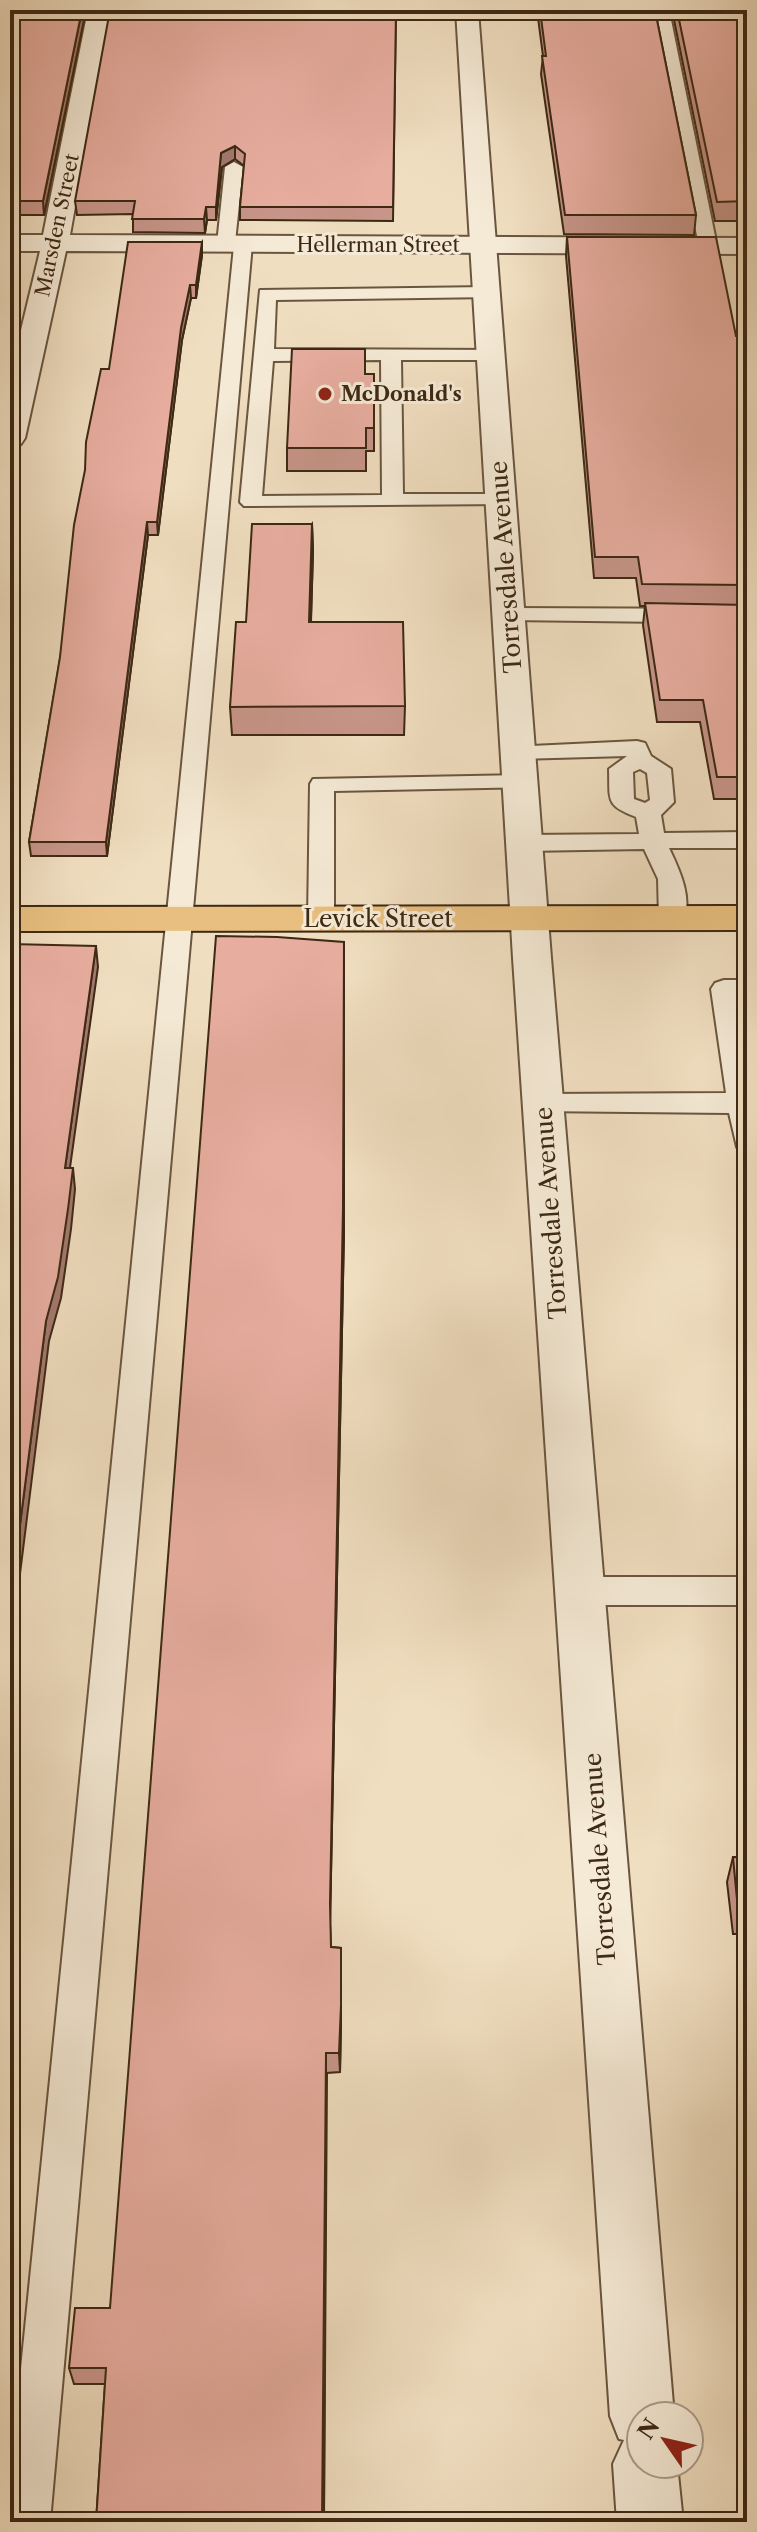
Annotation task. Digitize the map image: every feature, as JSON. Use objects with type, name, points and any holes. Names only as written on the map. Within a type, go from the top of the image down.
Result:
[{"type":"highway","name":"Levick Street","points":[[10,919],[747,918]]},
{"type":"street","name":"Marsden Street","points":[[10,438],[55,243],[99,10]]},
{"type":"street","name":"Torresdale Avenue","points":[[467,10],[529,918],[641,2400]]},
{"type":"street","name":"Hellerman Street","points":[[10,243],[747,246]]},
{"type":"street","points":[[646,2480],[650,2522]]},
{"type":"lane","points":[[661,10],[708,246]]},
{"type":"lane","points":[[28,2522],[177,918],[234,244],[234,167]]},
{"type":"lane","points":[[488,293],[267,294],[251,502],[501,500]]},
{"type":"lane","points":[[391,354],[393,501]]},
{"type":"lane","points":[[264,355],[492,354]]},
{"type":"lane","points":[[509,615],[747,616]]},
{"type":"lane","points":[[321,919],[322,784],[519,767],[637,748],[640,760]]},
{"type":"lane","points":[[640,760],[621,769],[622,803],[648,813]]},
{"type":"lane","points":[[640,760],[659,769],[662,802],[648,813]]},
{"type":"lane","points":[[648,813],[653,841],[671,879],[672,918]]},
{"type":"lane","points":[[525,843],[747,840]]},
{"type":"lane","points":[[747,989],[724,989],[744,1103],[747,1140]]},
{"type":"lane","points":[[543,1104],[744,1103]]},
{"type":"lane","points":[[580,1591],[747,1591]]},
{"type":"building","points":[[10,10],[82,10],[43,201],[10,201]]},
{"type":"building","points":[[110,10],[396,10],[393,207],[240,207],[245,154],[235,146],[221,153],[216,207],[206,207],[204,219],[132,219],[135,201],[75,201]]},
{"type":"building","points":[[540,10],[655,10],[696,215],[565,215],[542,56],[546,56]]},
{"type":"building","points":[[677,10],[747,10],[747,201],[717,202]]},
{"type":"building","points":[[567,237],[716,237],[736,336],[747,336],[747,585],[642,584],[638,557],[595,557]]},
{"type":"building","points":[[128,242],[202,242],[196,285],[190,285],[181,328],[157,522],[147,522],[106,842],[29,842],[60,657],[86,442],[101,369],[109,369]]},
{"type":"building","points":[[292,349],[365,349],[365,374],[374,374],[374,428],[366,428],[366,448],[287,448]]},
{"type":"building","points":[[252,524],[312,524],[309,622],[403,622],[405,706],[230,707],[236,622],[246,622]]},
{"type":"building","points":[[645,603],[747,605],[747,777],[717,777],[703,700],[660,700]]},
{"type":"building","points":[[216,936],[344,942],[343,1208],[330,1904],[331,1947],[341,1948],[341,2005],[339,2053],[326,2053],[322,2522],[96,2522],[106,2368],[69,2368],[75,2308],[110,2308]]},
{"type":"building","points":[[10,944],[96,946],[65,1168],[73,1168],[68,1209],[58,1277],[46,1321],[10,1603]]},
{"type":"building","points":[[733,1857],[747,1858],[747,1910],[738,1910]]},
{"type":"place","name":"McDonald's","points":[[325,394]]}]
